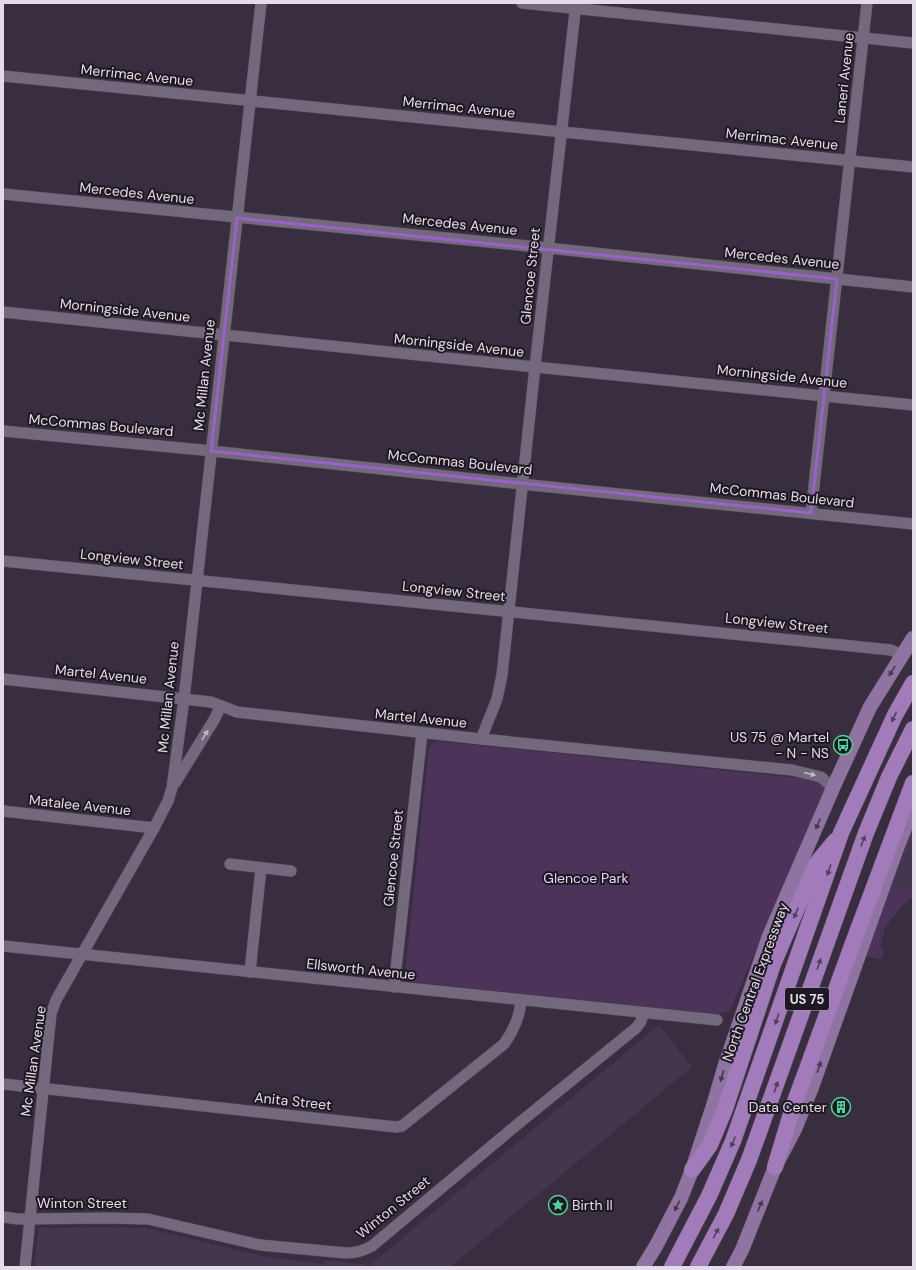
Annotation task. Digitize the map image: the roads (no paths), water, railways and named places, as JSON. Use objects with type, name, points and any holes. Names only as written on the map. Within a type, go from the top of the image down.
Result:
[{"type":"highway","name":"US 75","points":[[672,1267],[710,1196],[733,1141],[841,833],[895,715],[913,683]]},
{"type":"highway","name":"US 75","points":[[698,1267],[726,1214],[750,1160],[866,833],[889,777],[913,729]]},
{"type":"highway","points":[[775,1167],[793,1107],[913,783]]},
{"type":"highway","points":[[692,1170],[710,1145],[727,1103],[773,964],[816,864],[841,833]]},
{"type":"main road","name":"North Central Expressway","points":[[643,1267],[656,1246],[681,1198],[692,1170],[713,1106],[724,1065],[769,936],[870,707],[913,638]]},
{"type":"main road","points":[[733,1267],[745,1243],[775,1167],[795,1129],[812,1087],[896,851],[913,808]]},
{"type":"street","name":"Mc Millan Avenue","points":[[25,1267],[51,1014],[56,1000],[154,828],[168,801],[172,788],[184,699],[223,335],[231,277],[261,3]]},
{"type":"street","points":[[522,3],[576,6],[913,43]]},
{"type":"street","name":"Laneri Avenue","points":[[812,513],[867,3]]},
{"type":"street","name":"Glencoe Street","points":[[481,739],[500,688],[576,6]]},
{"type":"street","name":"Merrimac Avenue","points":[[3,76],[913,167]]},
{"type":"street","name":"Mercedes Avenue","points":[[3,194],[548,248],[913,287]]},
{"type":"street","name":"Morningside Avenue","points":[[3,312],[535,368],[824,395],[913,405]]},
{"type":"street","name":"McCommas Boulevard","points":[[3,431],[211,451],[913,524]]},
{"type":"street","name":"Longview Street","points":[[3,560],[197,581],[891,650],[902,655]]},
{"type":"street","name":"Martel Avenue","points":[[3,679],[211,702],[237,712],[422,733],[792,770],[820,777],[833,788]]},
{"type":"street","points":[[172,788],[221,706]]},
{"type":"street","name":"Glencoe Street","points":[[394,987],[422,733]]},
{"type":"street","name":"Matalee Avenue","points":[[3,812],[154,828]]},
{"type":"street","points":[[230,864],[291,871]]},
{"type":"street","points":[[250,972],[261,868]]},
{"type":"street","name":"Ellsworth Avenue","points":[[3,946],[717,1020]]},
{"type":"street","name":"Anita Street","points":[[3,1084],[396,1127],[402,1126],[504,1044],[518,1020],[521,1000]]},
{"type":"street","name":"Winton Street","points":[[3,1217],[18,1219],[148,1219],[260,1245],[346,1253],[354,1253],[364,1250],[372,1246],[636,1028],[640,1023],[644,1012]]},
{"type":"place","name":"US 75 @ Martel - N - NS","points":[[843,745]]},
{"type":"place","name":"Data Center","points":[[841,1107]]},
{"type":"place","name":"Birth II","points":[[558,1205]]},
{"type":"park label","name":"Glencoe Park","points":[[586,878]]}]
